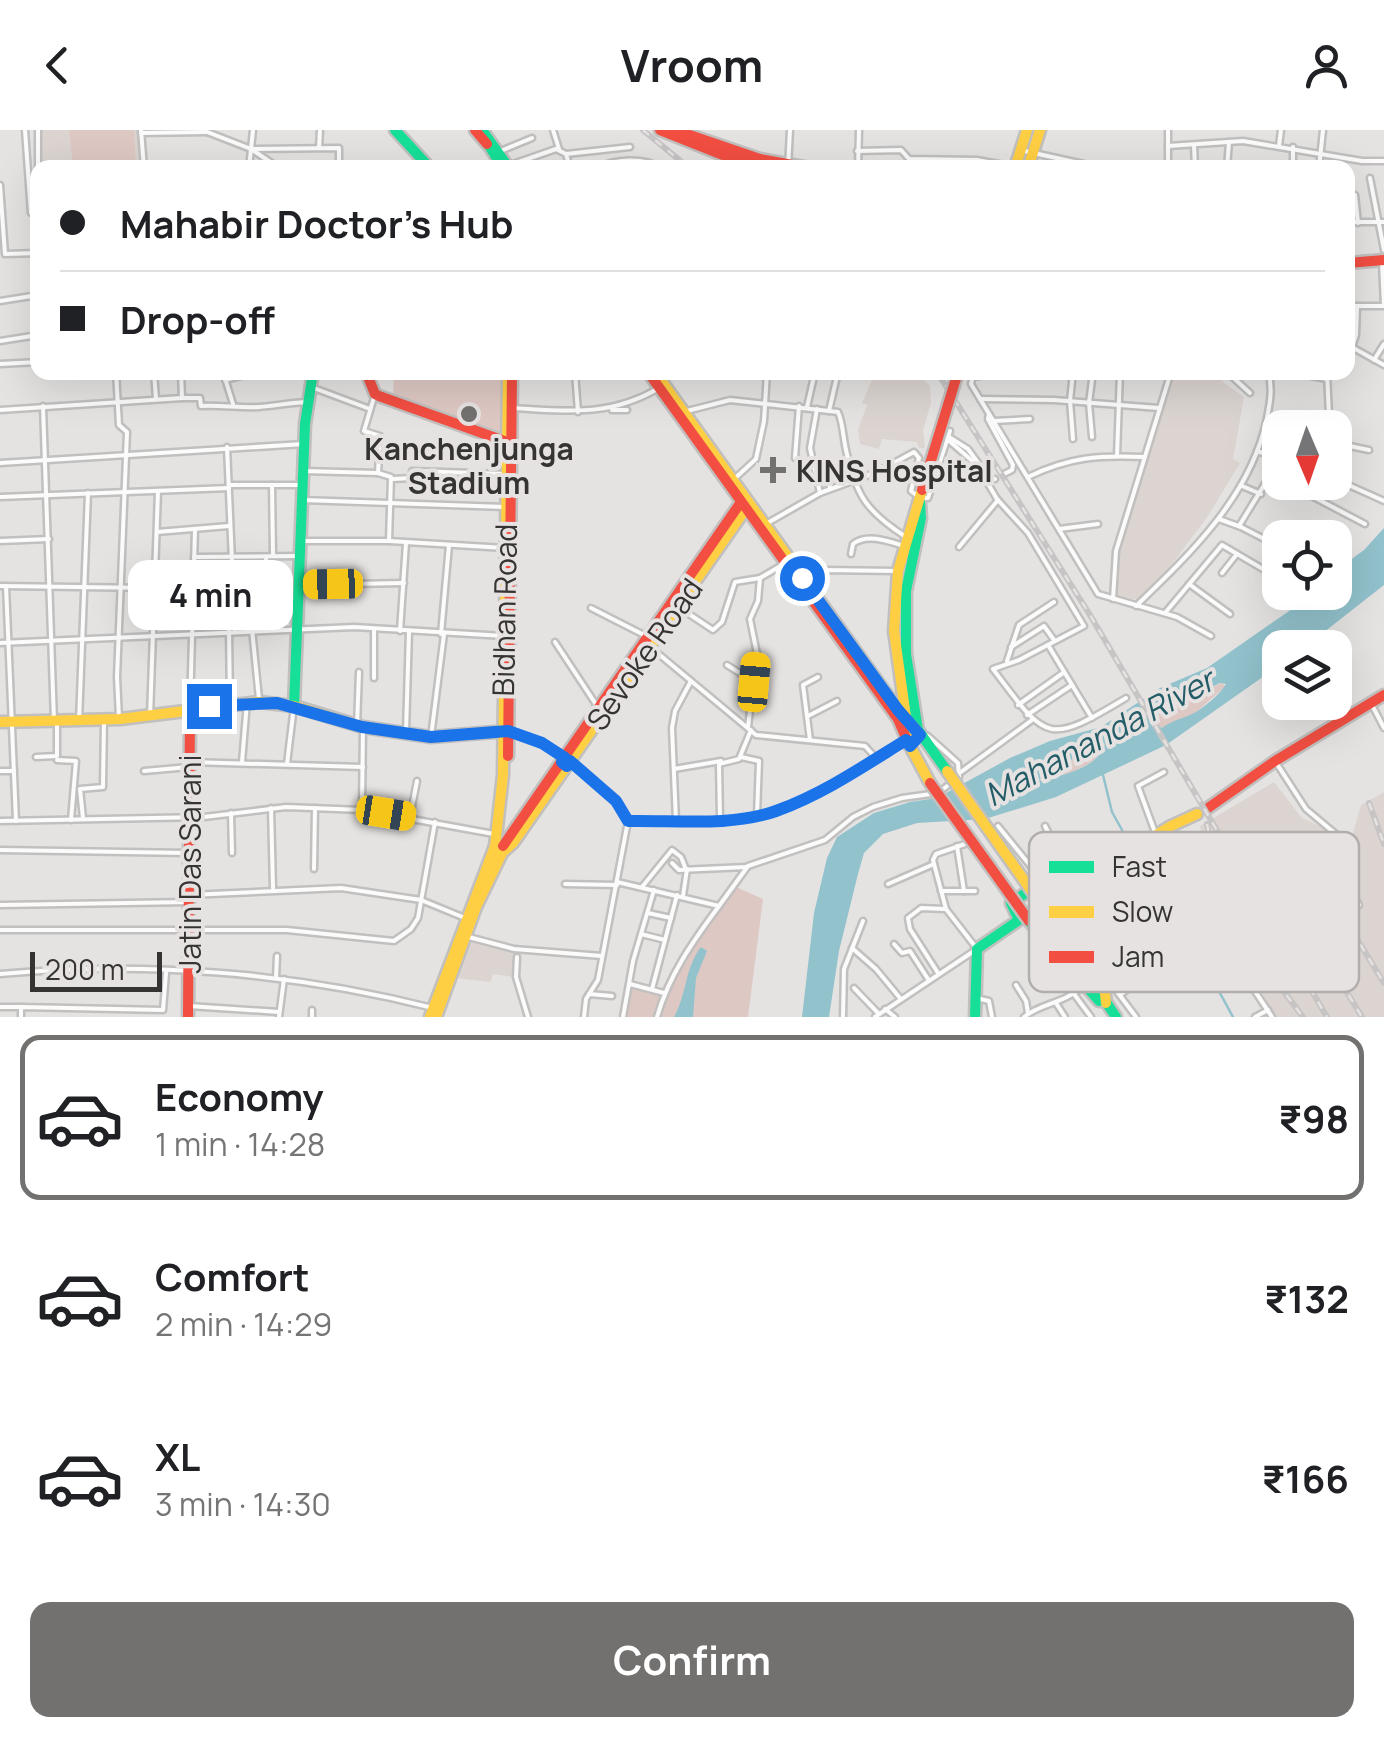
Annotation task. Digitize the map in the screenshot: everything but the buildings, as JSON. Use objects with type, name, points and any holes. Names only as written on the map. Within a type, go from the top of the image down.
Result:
[{"type":"main road","points":[[395,130],[421,160]]},
{"type":"main road","points":[[660,130],[742,160]]},
{"type":"main road","points":[[675,130],[766,160]]},
{"type":"main road","points":[[1026,130],[1027,160]]},
{"type":"main road","points":[[1020,160],[1040,130]]},
{"type":"main road","points":[[483,135],[503,160]]},
{"type":"main road","points":[[483,135],[502,160]]},
{"type":"main road","points":[[1355,262],[1382,259]]},
{"type":"main road","points":[[294,706],[304,444],[312,380]]},
{"type":"main road","points":[[369,380],[375,394],[509,442]]},
{"type":"main road","name":"Bidhan Road","points":[[498,845],[506,792],[505,548],[510,380]]},
{"type":"main road","name":"Bidhan Road","points":[[506,615],[510,380]]},
{"type":"main road","points":[[655,380],[784,564],[907,717]]},
{"type":"main road","points":[[657,380],[1029,887]]},
{"type":"main road","points":[[907,717],[895,645],[898,571],[956,380]]},
{"type":"main road","points":[[921,494],[921,518],[908,577],[904,620],[908,743],[1024,921]]},
{"type":"main road","name":"Sevoke Road","points":[[434,1013],[466,919],[498,845],[567,760],[745,504]]},
{"type":"main road","name":"Sevoke Road","points":[[567,760],[696,574]]},
{"type":"main road","points":[[1162,832],[1202,811],[1384,695]]},
{"type":"main road","points":[[6,722],[120,719],[253,702],[294,706],[360,727],[431,737],[505,731]]},
{"type":"main road","name":"Jatin Das Sarani","points":[[188,1011],[190,710]]},
{"type":"main road","name":"Sevoke Road","points":[[434,1013],[498,845]]},
{"type":"main road","points":[[1029,887],[1011,903],[1029,926]]},
{"type":"main road","points":[[975,1017],[977,949],[1024,921]]},
{"type":"main road","points":[[1093,992],[1113,1017]]},
{"type":"main road","points":[[1099,992],[1113,1017]]},
{"type":"main road","points":[[1106,1002],[1107,992]]},
{"type":"street","points":[[25,130],[30,189]]},
{"type":"street","points":[[38,130],[38,160]]},
{"type":"street","points":[[250,160],[253,130]]},
{"type":"street","points":[[320,130],[320,148]]},
{"type":"street","points":[[553,130],[568,160]]},
{"type":"street","points":[[788,160],[790,130]]},
{"type":"street","points":[[858,130],[858,160]]},
{"type":"street","points":[[1168,130],[1168,160]]},
{"type":"street","points":[[1279,146],[1281,130]]},
{"type":"street","points":[[1318,160],[1322,130]]},
{"type":"street","points":[[143,160],[141,132],[204,131],[252,149],[268,160]]},
{"type":"street","points":[[498,152],[532,138]]},
{"type":"street","points":[[1168,146],[1229,142],[1384,161]]},
{"type":"street","points":[[1228,160],[1229,142]]},
{"type":"street","points":[[1194,145],[1195,160]]},
{"type":"street","points":[[566,154],[630,147]]},
{"type":"street","points":[[252,149],[340,148],[339,160]]},
{"type":"street","points":[[1293,148],[1293,160]]},
{"type":"street","points":[[527,160],[559,149]]},
{"type":"street","points":[[857,151],[900,150],[909,159],[977,160]]},
{"type":"street","points":[[1026,152],[1064,160]]},
{"type":"street","points":[[1355,337],[1357,306],[1384,306],[1381,211],[1376,193],[1371,192],[1370,178]]},
{"type":"street","points":[[0,185],[3,255],[30,253]]},
{"type":"street","points":[[1355,195],[1358,223]]},
{"type":"street","points":[[1355,223],[1382,222]]},
{"type":"street","points":[[0,300],[30,296]]},
{"type":"street","points":[[0,341],[30,336]]},
{"type":"street","points":[[1374,360],[1384,344]]},
{"type":"street","points":[[1355,349],[1384,366]]},
{"type":"street","points":[[0,364],[30,362]]},
{"type":"street","points":[[117,380],[119,424],[127,432],[120,719]]},
{"type":"street","points":[[155,380],[156,399]]},
{"type":"street","points":[[181,380],[182,398]]},
{"type":"street","points":[[226,380],[233,404]]},
{"type":"street","points":[[575,380],[578,412]]},
{"type":"street","points":[[732,481],[756,459],[766,380]]},
{"type":"street","points":[[807,408],[813,380]]},
{"type":"street","points":[[829,410],[836,380]]},
{"type":"street","points":[[972,380],[971,384],[1098,594],[1165,613],[1211,636]]},
{"type":"street","points":[[1072,380],[1073,439]]},
{"type":"street","points":[[1092,380],[1092,438]]},
{"type":"street","points":[[1117,456],[1119,380]]},
{"type":"street","points":[[1113,600],[1116,551],[1168,380]]},
{"type":"street","points":[[1235,380],[1250,393]]},
{"type":"street","points":[[1268,410],[1269,380]]},
{"type":"street","points":[[1327,380],[1329,410]]},
{"type":"street","points":[[311,386],[370,409]]},
{"type":"street","points":[[608,410],[659,388]]},
{"type":"street","points":[[375,394],[364,431],[380,436],[378,474]]},
{"type":"street","points":[[0,410],[182,398],[200,398],[200,406],[308,402]]},
{"type":"street","points":[[980,398],[1160,408]]},
{"type":"street","points":[[683,412],[717,401],[838,412],[862,499],[874,516],[905,541]]},
{"type":"street","points":[[512,408],[627,410],[626,402]]},
{"type":"street","points":[[44,406],[55,771]]},
{"type":"street","points":[[795,458],[800,406]]},
{"type":"street","points":[[817,409],[811,455],[820,493]]},
{"type":"street","points":[[989,414],[1013,464],[1012,470],[1004,474]]},
{"type":"street","points":[[993,421],[1030,419]]},
{"type":"street","points":[[1136,606],[1219,519],[1257,452],[1262,434]]},
{"type":"street","points":[[764,526],[830,488],[916,452],[919,458],[912,491],[928,498],[951,437]]},
{"type":"street","points":[[951,437],[972,454],[989,478],[995,479]]},
{"type":"street","points":[[951,437],[1028,533],[1084,626],[993,669],[1018,705],[1046,728],[1066,730],[1126,698]]},
{"type":"street","points":[[0,463],[304,444]]},
{"type":"street","points":[[1352,447],[1368,450]]},
{"type":"street","points":[[227,448],[230,703]]},
{"type":"street","points":[[1257,452],[1262,454]]},
{"type":"street","points":[[1027,477],[1061,460],[1144,457]]},
{"type":"street","points":[[826,460],[830,488]]},
{"type":"street","points":[[303,472],[378,474],[392,478],[412,478],[412,470],[506,474]]},
{"type":"street","points":[[389,542],[392,478]]},
{"type":"street","points":[[272,485],[273,556]]},
{"type":"street","points":[[1240,485],[1261,494],[1241,527]]},
{"type":"street","points":[[0,497],[302,486]]},
{"type":"street","points":[[1352,487],[1384,501]]},
{"type":"street","points":[[150,716],[158,490]]},
{"type":"street","points":[[79,721],[88,493]]},
{"type":"street","points":[[302,500],[506,507]]},
{"type":"street","points":[[959,547],[998,500]]},
{"type":"street","points":[[1318,500],[1365,524]]},
{"type":"street","points":[[1219,519],[1262,538]]},
{"type":"street","points":[[1058,529],[1098,524]]},
{"type":"street","points":[[156,532],[229,526]]},
{"type":"street","points":[[190,710],[195,529]]},
{"type":"street","points":[[0,541],[49,539]]},
{"type":"street","points":[[851,554],[858,540],[905,541]]},
{"type":"street","points":[[299,542],[406,542],[505,548]]},
{"type":"street","points":[[400,631],[406,542]]},
{"type":"street","points":[[431,737],[449,545]]},
{"type":"street","points":[[1165,613],[1222,546],[1262,568]]},
{"type":"street","points":[[1222,573],[1238,554]]},
{"type":"street","points":[[266,556],[266,629]]},
{"type":"street","points":[[194,557],[298,556]]},
{"type":"street","points":[[677,606],[713,630],[722,622],[735,582],[760,578],[784,564]]},
{"type":"street","points":[[802,578],[822,570],[898,571]]},
{"type":"street","points":[[741,758],[750,729],[757,646],[750,620],[758,601],[760,578]]},
{"type":"street","points":[[298,585],[404,583]]},
{"type":"street","points":[[1189,584],[1230,614]]},
{"type":"street","points":[[16,821],[14,771],[6,722],[8,642],[3,586],[154,588]]},
{"type":"street","points":[[1006,663],[1019,625],[1054,602]]},
{"type":"street","points":[[591,608],[650,642],[690,681],[760,736],[867,747],[876,758]]},
{"type":"street","points":[[1011,647],[1044,626],[1055,641]]},
{"type":"street","points":[[0,643],[298,628],[506,636]]},
{"type":"street","points":[[374,628],[374,678]]},
{"type":"street","points":[[242,762],[253,702],[252,629]]},
{"type":"street","points":[[406,734],[409,631]]},
{"type":"street","points":[[556,642],[599,709]]},
{"type":"street","points":[[1048,645],[1092,718]]},
{"type":"street","points":[[728,665],[754,682]]},
{"type":"street","points":[[359,672],[362,810]]},
{"type":"street","points":[[1018,705],[1065,672]]},
{"type":"street","points":[[810,740],[803,685],[818,677]]},
{"type":"street","points":[[675,824],[671,738],[674,719],[690,681]]},
{"type":"street","points":[[672,863],[679,870],[747,868],[825,840],[872,807],[942,791],[1072,685]]},
{"type":"street","points":[[808,716],[837,701]]},
{"type":"street","points":[[1371,703],[1384,728]]},
{"type":"street","points":[[286,764],[294,706]]},
{"type":"street","points":[[84,819],[80,788],[104,787],[104,720]]},
{"type":"street","points":[[505,731],[542,743],[567,760],[616,801],[628,821],[597,983],[589,994],[584,1017]]},
{"type":"street","points":[[628,821],[675,824],[777,811],[920,735],[928,736],[947,752],[961,772]]},
{"type":"street","points":[[36,757],[76,762],[71,820]]},
{"type":"street","points":[[674,769],[741,758],[759,761],[757,815]]},
{"type":"street","points":[[720,819],[721,760]]},
{"type":"street","points":[[144,771],[242,762],[362,767]]},
{"type":"street","points":[[1275,762],[1306,809],[1333,832]]},
{"type":"street","points":[[0,771],[14,771]]},
{"type":"street","points":[[1153,832],[1138,786],[1164,772]]},
{"type":"street","points":[[410,817],[417,781]]},
{"type":"street","points":[[0,821],[188,817],[271,808],[362,810],[435,822],[498,845]]},
{"type":"street","points":[[271,808],[272,890]]},
{"type":"street","points":[[314,869],[315,808]]},
{"type":"street","points":[[231,813],[232,853]]},
{"type":"street","points":[[0,930],[288,930],[391,942],[415,924],[435,822]]},
{"type":"street","points":[[998,826],[1029,863]]},
{"type":"street","points":[[1045,826],[1048,832]]},
{"type":"street","points":[[854,988],[877,1015],[977,949],[946,909],[934,864],[936,854],[965,844]]},
{"type":"street","points":[[957,846],[964,892]]},
{"type":"street","points":[[0,850],[188,853]]},
{"type":"street","points":[[642,887],[672,850],[680,857],[686,869],[652,989]]},
{"type":"street","points":[[888,884],[934,864]]},
{"type":"street","points":[[657,1017],[664,994],[688,948],[747,868]]},
{"type":"street","points":[[565,884],[642,887],[718,906]]},
{"type":"street","points":[[0,905],[190,899],[272,890],[341,888],[421,900],[466,919]]},
{"type":"street","points":[[623,1017],[640,934],[654,890]]},
{"type":"street","points":[[941,891],[975,891]]},
{"type":"street","points":[[938,973],[910,929],[908,918],[921,908],[946,909]]},
{"type":"street","points":[[648,913],[671,918]]},
{"type":"street","points":[[843,1017],[843,979],[863,920]]},
{"type":"street","points":[[640,934],[665,940]]},
{"type":"street","points":[[466,936],[514,949],[602,956]]},
{"type":"street","points":[[894,944],[902,953],[910,951],[928,979]]},
{"type":"street","points":[[852,948],[900,998]]},
{"type":"street","points":[[276,978],[277,956]]},
{"type":"street","points":[[518,957],[516,977],[528,1017]]},
{"type":"street","points":[[0,974],[103,969],[276,978],[375,993],[434,1013]]},
{"type":"street","points":[[0,1007],[164,1010],[166,971]]},
{"type":"street","points":[[188,1011],[279,1014],[284,979]]},
{"type":"street","points":[[630,984],[664,994]]},
{"type":"street","points":[[1016,985],[1026,1001],[1026,1015],[1076,992]]},
{"type":"street","points":[[1118,992],[1136,1017]]},
{"type":"street","points":[[1120,995],[1124,992]]},
{"type":"street","points":[[1256,992],[1272,1017]]},
{"type":"street","points":[[589,994],[612,996]]},
{"type":"street","points":[[1074,994],[1091,1017]]},
{"type":"street","points":[[975,998],[989,1001],[992,1017]]},
{"type":"street","points":[[1056,1003],[1064,1017]]},
{"type":"street","points":[[21,1007],[21,1017]]},
{"type":"street","points":[[125,1017],[126,1008]]},
{"type":"street","points":[[885,1009],[895,1017]]},
{"type":"street","points":[[159,1010],[159,1017]]},
{"type":"street","points":[[312,1010],[312,1017]]},
{"type":"street","points":[[1256,1017],[1268,1010]]},
{"type":"shaded area","points":[[39,130],[138,130],[140,160],[39,160]]},
{"type":"shaded area","points":[[69,130],[134,130],[136,160],[72,160]]},
{"type":"shaded area","name":"Kanchenjunga Stadium","points":[[394,380],[505,380],[505,439],[393,399]]},
{"type":"shaded area","points":[[872,380],[924,380],[930,386],[931,403],[923,430],[925,448],[919,448],[917,442],[882,439],[879,449],[860,444],[858,430],[867,405],[862,403]]},
{"type":"shaded area","points":[[1172,380],[1222,380],[1244,397],[1233,459],[1240,463],[1208,516],[1139,600],[1116,596],[1122,532]]},
{"type":"shaded area","points":[[1221,683],[1226,686],[1193,715],[1162,728],[1156,723],[1155,716],[1161,712]]},
{"type":"shaded area","points":[[1105,744],[1088,764],[1045,781],[1038,780],[1089,745]]},
{"type":"shaded area","points":[[1274,782],[1302,818],[1333,832],[1201,832],[1200,826]]},
{"type":"shaded area","points":[[1384,792],[1384,1017],[1276,1017],[1262,992],[1359,992],[1359,832],[1353,832],[1361,805]]},
{"type":"shaded area","points":[[736,887],[763,899],[748,1017],[659,1017],[688,949]]},
{"type":"shaded area","points":[[470,940],[517,951],[514,977],[493,974],[491,982],[455,978]]},
{"type":"shaded area","points":[[631,986],[661,995],[656,1017],[625,1017]]},
{"type":"water","name":"Mahananda River","points":[[1384,528],[1384,585],[1327,630],[1262,630],[1262,678],[1166,745],[1056,797],[985,819],[917,823],[883,834],[864,853],[839,951],[829,1017],[802,1017],[814,913],[827,858],[837,837],[874,813],[937,798],[1010,758],[1050,741],[1101,727],[1160,688],[1207,668],[1291,610],[1352,610],[1352,559]],"holes":[[[1220,683],[1226,684],[1190,715],[1162,728],[1156,724],[1158,714]],[[1090,744],[1105,744],[1088,764],[1039,780],[1060,764],[1076,758]]]},
{"type":"water","points":[[701,947],[707,951],[696,978],[693,1017],[674,1017],[692,963]]},
{"type":"waterway","points":[[1103,775],[1112,812],[1123,832]]},
{"type":"waterway","points":[[1219,992],[1233,1017]]},
{"type":"railway","points":[[643,130],[679,160]]},
{"type":"railway","points":[[942,380],[1090,615],[1218,832]]},
{"type":"railway","points":[[1369,803],[1384,844]]},
{"type":"railway","points":[[1207,824],[1208,832]]},
{"type":"railway","points":[[1359,942],[1384,983]]},
{"type":"railway","points":[[1284,992],[1303,1017]]},
{"type":"railway","points":[[1312,992],[1327,1017]]},
{"type":"railway","points":[[1347,992],[1362,1017]]},
{"type":"traffic: fast","points":[[395,130],[423,160]]},
{"type":"traffic: fast","points":[[482,130],[503,160]]},
{"type":"traffic: fast","points":[[488,144],[498,160]]},
{"type":"traffic: fast","points":[[294,706],[305,424],[312,380]]},
{"type":"traffic: fast","points":[[920,502],[921,518],[906,591],[906,654],[918,730],[947,771]]},
{"type":"traffic: fast","points":[[975,1017],[977,949],[1019,920],[1011,903],[1029,891]]},
{"type":"traffic: fast","points":[[1091,992],[1099,1001]]},
{"type":"traffic: fast","points":[[1099,992],[1116,1017]]},
{"type":"traffic: slow","points":[[1018,160],[1027,130]]},
{"type":"traffic: slow","points":[[1031,160],[1040,130]]},
{"type":"traffic: slow","points":[[495,846],[503,775],[508,380]]},
{"type":"traffic: slow","points":[[661,380],[898,710],[917,730]]},
{"type":"traffic: slow","points":[[922,490],[898,571],[894,631],[910,746],[930,783]]},
{"type":"traffic: slow","points":[[504,851],[745,510]]},
{"type":"traffic: slow","points":[[0,722],[120,719],[259,702],[294,706],[363,727],[431,737],[508,731]]},
{"type":"traffic: slow","points":[[947,771],[1029,887]]},
{"type":"traffic: slow","points":[[1161,832],[1197,814]]},
{"type":"traffic: slow","points":[[430,1017],[495,846]]},
{"type":"traffic: slow","points":[[436,1017],[476,907],[504,849]]},
{"type":"traffic: slow","points":[[1105,992],[1106,1003]]},
{"type":"traffic: jam","points":[[475,130],[487,144]]},
{"type":"traffic: jam","points":[[660,130],[742,160]]},
{"type":"traffic: jam","points":[[675,130],[765,160]]},
{"type":"traffic: jam","points":[[1355,262],[1384,260]]},
{"type":"traffic: jam","points":[[369,380],[379,396],[507,442]]},
{"type":"traffic: jam","points":[[508,756],[512,380]]},
{"type":"traffic: jam","points":[[654,380],[898,719],[909,745]]},
{"type":"traffic: jam","points":[[922,490],[956,380]]},
{"type":"traffic: jam","points":[[503,846],[741,502]]},
{"type":"traffic: jam","points":[[1208,808],[1275,761],[1384,695]]},
{"type":"traffic: jam","points":[[188,1017],[190,710]]},
{"type":"traffic: jam","points":[[930,783],[1029,921]]},
{"type":"place","name":"Kanchenjunga Stadium","points":[[469,414]]},
{"type":"place","name":"KINS Hospital","points":[[773,470]]},
{"type":"route","points":[[209,706],[277,703],[362,727],[431,737],[508,731],[542,743],[565,758],[562,762],[567,766],[570,761],[616,801],[628,821],[688,823],[764,814],[840,781],[906,740],[910,746],[920,735],[802,578]]}]
